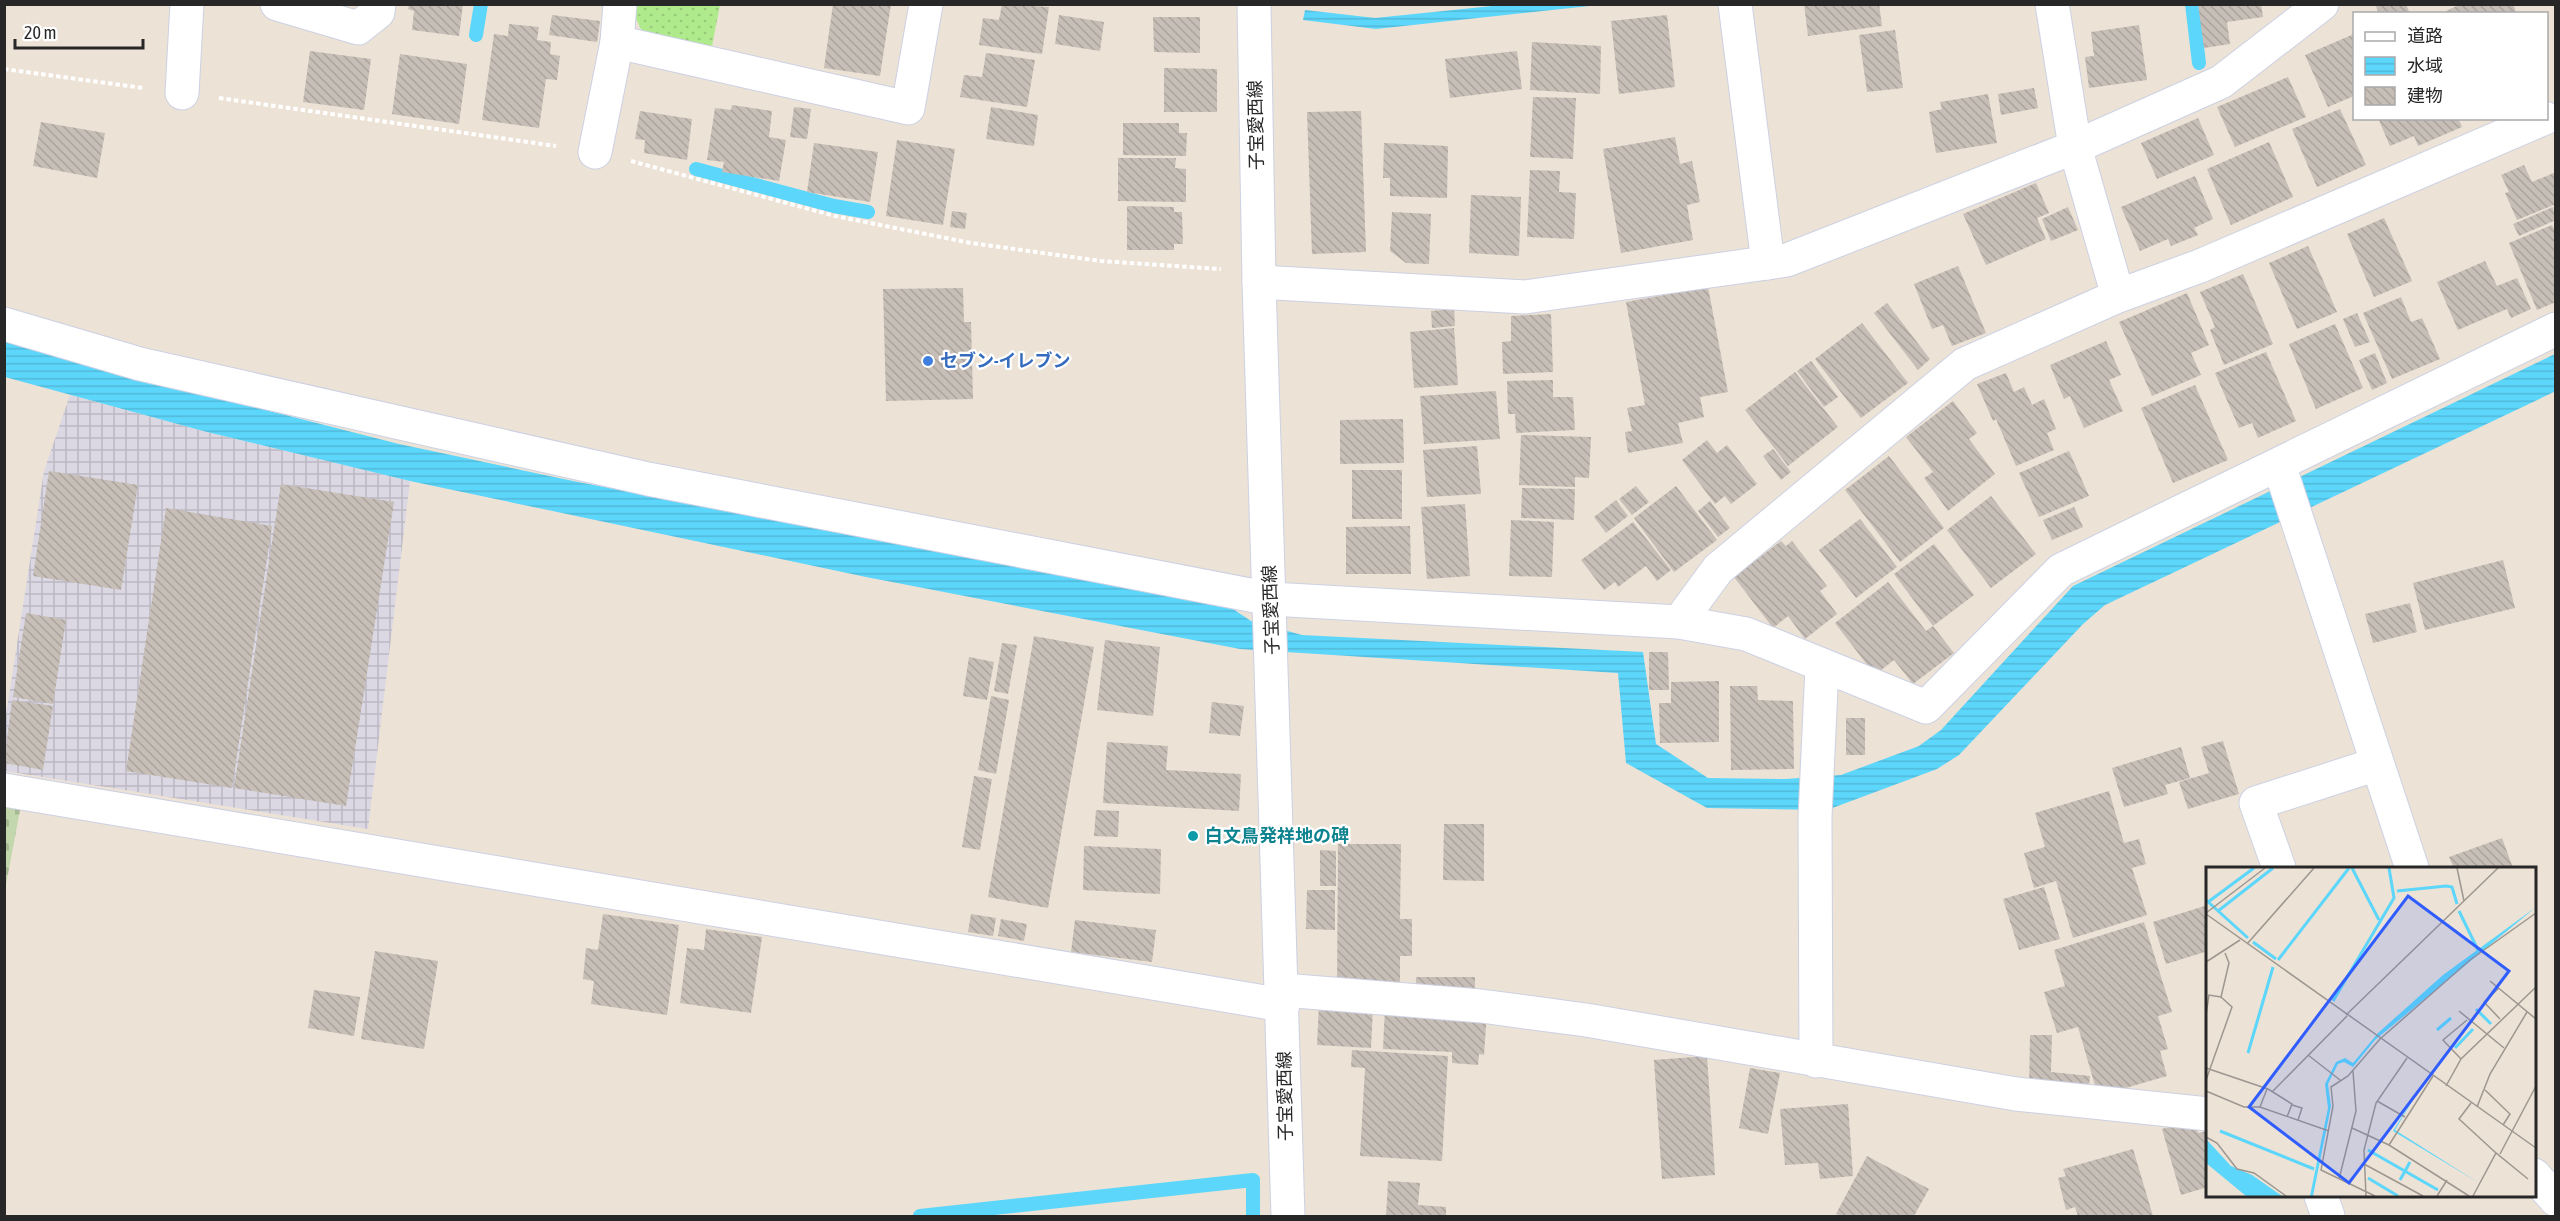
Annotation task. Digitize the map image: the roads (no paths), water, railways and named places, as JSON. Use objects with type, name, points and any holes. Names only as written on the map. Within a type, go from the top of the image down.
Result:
[{"type":"street","points":[[182,93],[187,4]]},
{"type":"street","points":[[277,4],[358,28],[378,12],[379,4]]},
{"type":"street","points":[[595,152],[617,42],[620,4]]},
{"type":"street","points":[[617,42],[908,108],[926,4]]},
{"type":"street","name":"子宝愛西線","points":[[1254,4],[1259,277],[1273,658],[1288,1216]]},
{"type":"street","points":[[1735,4],[1768,263]]},
{"type":"street","points":[[2052,4],[2075,147],[2118,296]]},
{"type":"street","points":[[1259,277],[1525,297],[1787,260],[2075,147],[2221,81],[2322,4]]},
{"type":"street","points":[[1679,622],[1718,569],[1965,364],[2118,296],[2200,266],[2541,120]]},
{"type":"street","points":[[4,324],[140,364],[648,479],[1271,611],[1679,622],[1746,634],[1822,667],[1926,707],[2061,570],[2281,471],[2556,329]]},
{"type":"street","points":[[2281,471],[2377,764],[2407,867]]},
{"type":"street","points":[[1816,1060],[1815,817],[1822,667]]},
{"type":"street","points":[[2279,867],[2256,803],[2377,764]]},
{"type":"street","points":[[4,789],[1283,997],[1492,1007],[1586,1020],[2016,1094],[2206,1114]]},
{"type":"street","points":[[2536,1176],[2556,1200]]},
{"type":"street","points":[[2321,1197],[2328,1216]]},
{"type":"water","points":[[1502,5],[1599,5],[1376,29],[1303,20],[1305,10],[1375,18]]},
{"type":"water","points":[[4,338],[136,377],[399,444],[578,482],[1230,607],[1251,621],[1302,635],[1643,652],[1656,744],[1708,778],[1786,779],[1841,775],[1919,746],[1941,730],[2073,586],[2555,354],[2556,391],[2105,605],[2083,624],[1959,755],[1937,769],[1827,810],[1707,808],[1626,763],[1618,673],[1240,649],[866,577],[410,481],[207,432],[5,377]]},
{"type":"waterway","points":[[476,35],[481,4]]},
{"type":"waterway","points":[[2192,4],[2199,63]]},
{"type":"waterway","points":[[696,169],[834,206],[868,212]]},
{"type":"waterway","points":[[920,1216],[1253,1180],[1253,1216]]},
{"type":"place","name":"セブン-イレブン","points":[[928,361]]},
{"type":"place","name":"白文鳥発祥地の碑","points":[[1193,836]]}]
